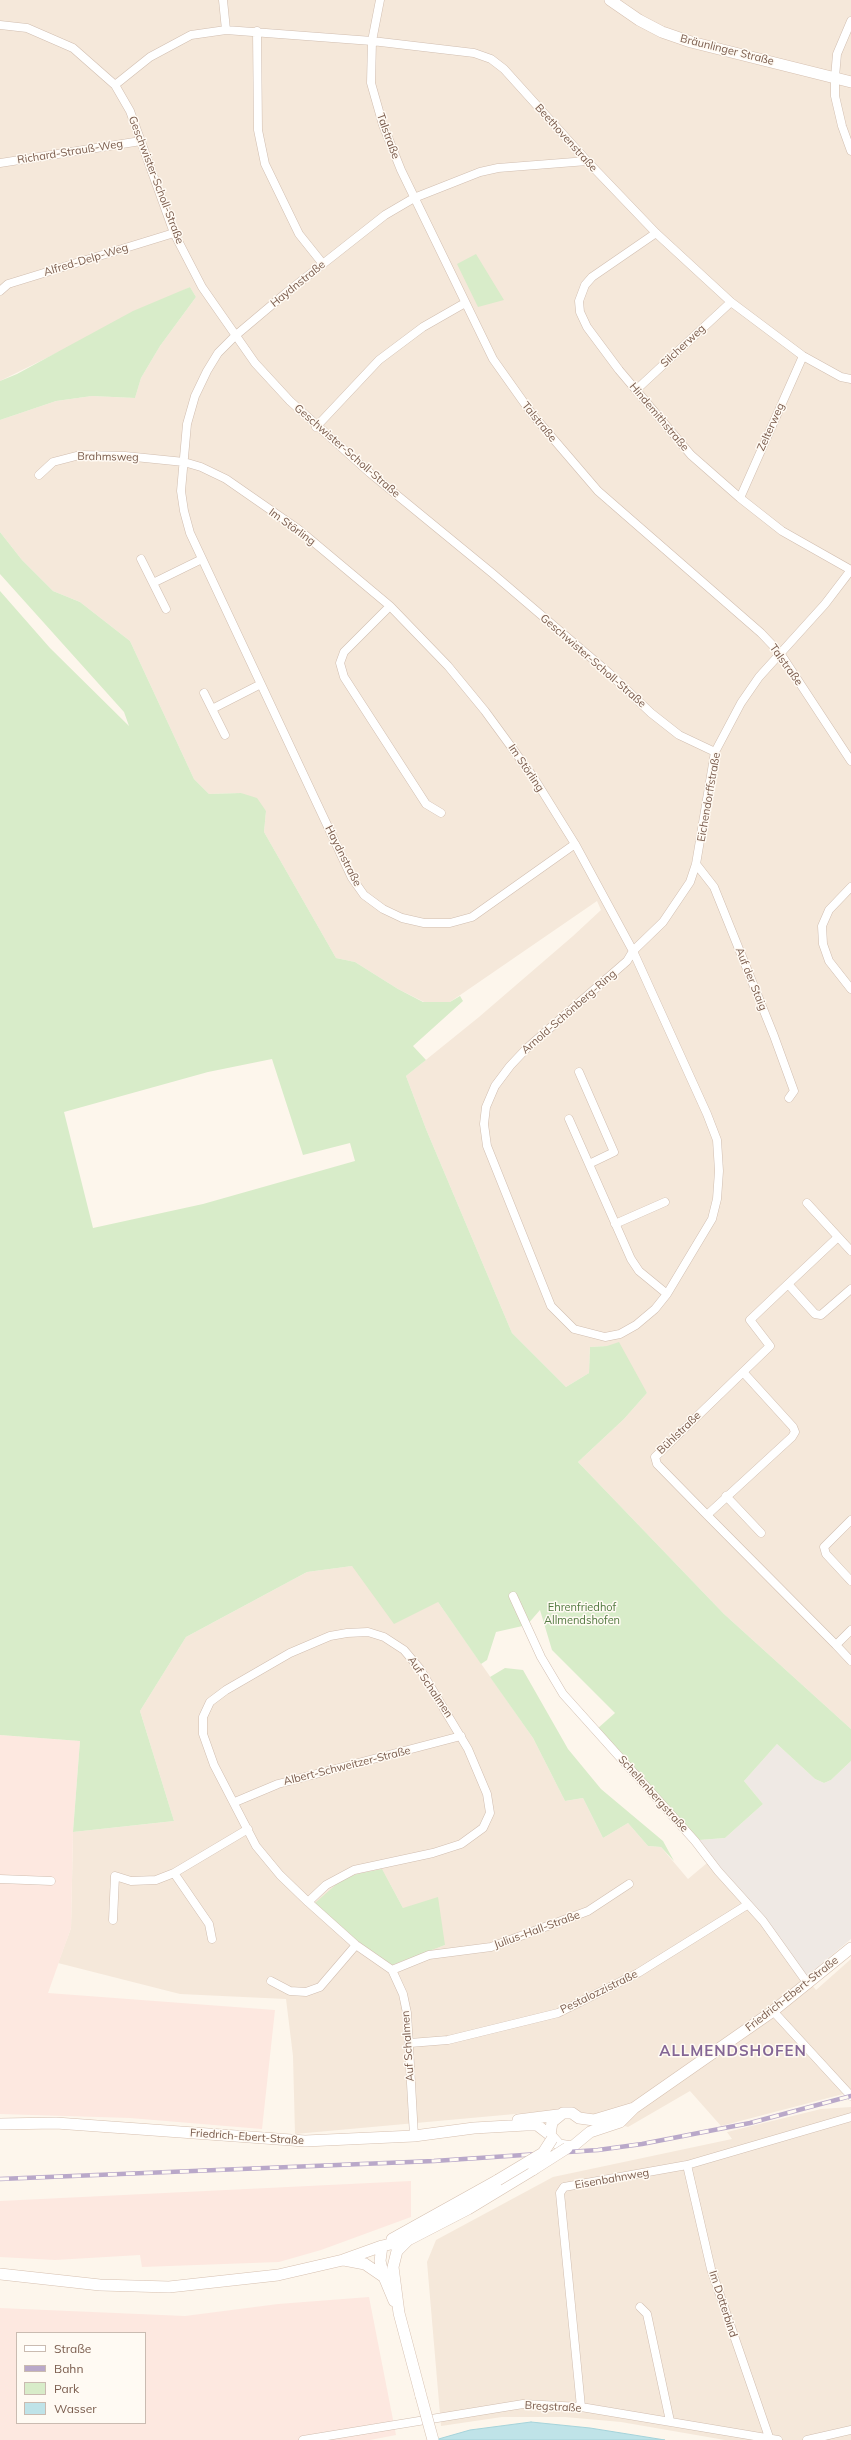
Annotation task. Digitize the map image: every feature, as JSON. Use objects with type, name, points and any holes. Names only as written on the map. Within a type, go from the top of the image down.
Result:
[{"type":"main road","name":"Bräunlinger Straße","points":[[610,0],[639,20],[684,39],[851,82]]},
{"type":"main road","name":"Friedrich-Ebert-Straße","points":[[0,2124],[71,2124],[305,2141],[414,2136],[494,2128],[537,2126],[559,2145],[567,2148],[576,2145],[590,2132],[620,2122],[634,2108],[773,2011],[851,1948]]},
{"type":"main road","name":"Friedrich-Ebert-Straße","points":[[494,2128],[509,2122],[567,2113],[579,2118],[594,2120],[634,2108]]},
{"type":"main road","points":[[382,2246],[498,2180],[543,2152],[551,2137],[552,2122],[558,2115]]},
{"type":"main road","points":[[579,2118],[584,2126],[583,2137]]},
{"type":"main road","points":[[0,2274],[100,2285],[169,2287],[278,2275],[343,2260],[382,2246],[408,2240],[468,2210],[567,2148]]},
{"type":"main road","points":[[408,2240],[397,2251],[393,2267],[399,2313],[433,2440]]},
{"type":"main road","points":[[382,2246],[380,2261],[384,2277],[399,2313]]},
{"type":"main road","points":[[343,2260],[365,2264],[384,2277]]},
{"type":"street","points":[[223,0],[226,30]]},
{"type":"street","name":"Talstraße","points":[[380,0],[372,41],[371,83],[383,125],[414,198],[493,359],[532,414],[598,491],[761,633],[780,653],[851,761]]},
{"type":"street","points":[[851,21],[837,54],[835,77],[835,96],[842,126],[851,151]]},
{"type":"street","name":"Geschwister-Scholl-Straße","points":[[0,25],[27,28],[72,48],[115,85],[130,111],[174,233],[202,287],[234,336],[255,363],[316,427],[492,573],[651,713],[679,735],[715,752]]},
{"type":"street","name":"Beethovenstraße","points":[[115,85],[150,57],[191,35],[226,30],[372,41],[474,53],[491,59],[504,69],[587,161],[656,233],[731,302],[803,356],[842,377],[851,379]]},
{"type":"street","points":[[257,32],[258,130],[265,164],[299,234],[323,264]]},
{"type":"street","name":"Richard-Strauß-Weg","points":[[0,163],[140,141]]},
{"type":"street","name":"Haydnstraße","points":[[575,844],[472,917],[450,923],[424,923],[402,918],[383,909],[364,895],[352,878],[190,533],[184,511],[181,491],[187,424],[195,396],[218,353],[234,336],[384,215],[414,198],[480,172],[498,168],[587,161]]},
{"type":"street","name":"Alfred-Delp-Weg","points":[[0,291],[8,284],[174,233]]},
{"type":"street","name":"Hindemithstraße","points":[[656,233],[592,276],[585,284],[579,301],[580,312],[587,327],[636,390],[691,455],[740,498],[782,531],[851,570]]},
{"type":"street","name":"Silcherweg","points":[[636,390],[731,302]]},
{"type":"street","points":[[316,427],[379,360],[423,327],[465,303]]},
{"type":"street","name":"Zelterweg","points":[[740,498],[803,356]]},
{"type":"street","name":"Brahmsweg","points":[[39,475],[53,462],[80,455],[125,456],[184,462]]},
{"type":"street","name":"Im Störling","points":[[184,462],[201,467],[226,479],[298,529],[390,606],[448,666],[485,711],[534,778],[575,844],[633,951]]},
{"type":"street","points":[[153,583],[202,558]]},
{"type":"street","points":[[141,559],[166,609]]},
{"type":"street","name":"Eichendorffstraße","points":[[633,951],[663,922],[678,902],[690,882],[696,864],[715,752],[741,703],[759,677],[825,604],[851,570]]},
{"type":"street","points":[[390,606],[344,652],[340,663],[344,677],[426,804],[441,813]]},
{"type":"street","points":[[212,709],[261,684]]},
{"type":"street","points":[[204,693],[225,735]]},
{"type":"street","name":"Auf der Staig","points":[[696,864],[714,887],[774,1036],[794,1091],[789,1098]]},
{"type":"street","points":[[851,887],[830,910],[822,926],[823,944],[829,961],[851,989]]},
{"type":"street","name":"Arnold-Schönberg-Ring","points":[[633,951],[707,1114],[717,1148],[719,1171],[717,1199],[712,1219],[667,1294],[654,1309],[636,1325],[620,1334],[605,1337],[574,1329],[559,1316],[551,1306],[487,1146],[484,1124],[486,1107],[495,1086],[510,1066],[526,1049],[627,961],[633,951]]},
{"type":"street","points":[[579,1072],[614,1152],[589,1164]]},
{"type":"street","points":[[569,1119],[630,1259],[639,1271],[667,1294]]},
{"type":"street","points":[[615,1224],[665,1202]]},
{"type":"street","points":[[807,1203],[851,1251]]},
{"type":"street","points":[[838,1237],[788,1284],[815,1314],[821,1315],[851,1289]]},
{"type":"street","name":"Bühlstraße","points":[[788,1284],[750,1320],[769,1342],[770,1346],[768,1350],[743,1372],[655,1457],[658,1464],[851,1661]]},
{"type":"street","points":[[707,1514],[792,1437],[794,1432],[793,1427],[743,1372]]},
{"type":"street","points":[[726,1496],[761,1533]]},
{"type":"street","points":[[851,1520],[824,1547],[826,1554],[851,1581]]},
{"type":"street","name":"Schellenbergstraße","points":[[513,1596],[541,1657],[564,1694],[695,1840],[718,1872],[762,1921],[808,1984]]},
{"type":"street","points":[[836,1645],[851,1630]]},
{"type":"street","name":"Auf Schalmen","points":[[308,1902],[326,1885],[354,1870],[460,1844],[483,1828],[490,1813],[490,1804],[468,1750],[420,1669],[404,1650],[384,1637],[368,1632],[347,1633],[330,1636],[290,1653],[226,1690],[210,1702],[203,1717],[204,1734],[214,1764],[235,1802],[256,1846],[280,1875],[308,1902],[356,1945],[392,1970],[403,1994],[410,2043],[411,2110],[414,2136]]},
{"type":"street","name":"Albert-Schweitzer-Straße","points":[[235,1802],[278,1784],[461,1736]]},
{"type":"street","points":[[114,1920],[115,1876],[131,1881],[156,1880],[174,1873],[248,1829]]},
{"type":"street","points":[[174,1873],[209,1924],[212,1940]]},
{"type":"street","points":[[0,1879],[51,1880]]},
{"type":"street","name":"Julius-Hall-Straße","points":[[392,1970],[429,1955],[491,1947],[588,1911],[629,1884]]},
{"type":"street","name":"Pestalozzistraße","points":[[410,2043],[448,2040],[558,2013],[638,1973],[747,1905]]},
{"type":"street","points":[[271,1981],[290,1991],[306,1992],[320,1987],[356,1945]]},
{"type":"street","points":[[773,2011],[847,2087],[851,2096]]},
{"type":"street","name":"Eisenbahnweg","points":[[581,2407],[560,2193],[564,2187],[687,2165],[851,2117]]},
{"type":"street","name":"Im Dotterbind","points":[[687,2165],[711,2269],[770,2440]]},
{"type":"street","points":[[640,2307],[647,2314],[670,2421]]},
{"type":"street","name":"Bregstraße","points":[[303,2440],[523,2404],[581,2407],[670,2421],[712,2431],[778,2440]]},
{"type":"street","points":[[807,2440],[851,2430]]},
{"type":"shaded area","points":[[0,0],[851,0],[851,1729],[724,1614],[578,1462],[624,1419],[647,1393],[607,1346],[590,1347],[589,1373],[566,1387],[512,1333],[426,1129],[406,1076],[479,1017],[573,936],[601,910],[597,901],[450,1002],[424,1002],[398,989],[355,962],[336,958],[264,832],[266,811],[241,793],[209,794],[194,779],[130,641],[80,602],[53,591],[22,560],[0,532],[0,420],[56,401],[92,396],[135,398],[141,378],[160,346],[196,297],[190,287],[0,381]]},
{"type":"shaded area","points":[[352,1566],[438,1602],[533,1738],[565,1801],[583,1798],[603,1838],[628,1823],[648,1846],[661,1847],[688,1879],[713,1858],[816,1990],[851,1959],[851,2092],[721,2126],[690,2091],[628,2127],[570,2109],[295,2134],[293,2056],[286,1999],[180,1994],[58,1963],[71,1928],[73,1832],[174,1821],[140,1711],[186,1637],[307,1572]],"holes":[[[382,1869],[403,1908],[445,1945],[425,1952]]]},
{"type":"shaded area","points":[[0,1735],[80,1741],[73,1832],[71,1928],[48,1993],[275,2010],[262,2129],[130,2118],[0,2114]]},
{"type":"shaded area","points":[[777,1744],[815,1779],[824,1783],[831,1780],[851,1761],[851,1939],[806,1977],[699,1840],[725,1838],[763,1804],[744,1781]]},
{"type":"shaded area","points":[[851,2107],[851,2440],[725,2440],[621,2422],[565,2417],[502,2417],[441,2426],[427,2262],[436,2240],[553,2177],[732,2139],[727,2132],[821,2109]]},
{"type":"shaded area","points":[[411,2181],[411,2217],[321,2250],[279,2262],[142,2267],[140,2255],[55,2260],[0,2257],[0,2201]]},
{"type":"shaded area","points":[[369,2297],[396,2435],[370,2440],[0,2440],[0,2308],[185,2316],[278,2304]]},
{"type":"green space","points":[[476,254],[504,300],[478,307],[457,264]]},
{"type":"green space","points":[[190,287],[196,297],[160,346],[141,378],[135,398],[92,396],[56,401],[0,420],[0,381],[17,374],[133,311]]},
{"type":"green space","name":"Ehrenfriedhof Allmendshofen","points":[[0,532],[22,560],[53,591],[80,602],[130,641],[194,779],[209,794],[241,793],[257,798],[266,811],[264,832],[336,958],[355,962],[398,989],[423,1002],[450,1002],[460,996],[463,1001],[413,1046],[426,1060],[406,1076],[426,1129],[512,1333],[566,1387],[589,1373],[590,1347],[607,1346],[619,1342],[647,1393],[624,1419],[578,1462],[724,1614],[851,1729],[851,1761],[831,1780],[824,1783],[815,1779],[777,1744],[744,1781],[763,1804],[725,1838],[699,1840],[597,1729],[615,1713],[552,1650],[540,1610],[527,1625],[496,1632],[487,1660],[481,1664],[438,1602],[394,1624],[352,1566],[307,1572],[186,1637],[140,1711],[174,1821],[73,1832],[80,1741],[0,1735],[0,591],[50,648],[129,726],[124,712],[0,574]],"holes":[[[272,1059],[303,1155],[350,1143],[355,1161],[203,1204],[93,1228],[64,1112],[208,1072]]]},
{"type":"green space","points":[[505,1668],[523,1670],[568,1749],[601,1789],[663,1841],[674,1861],[661,1847],[648,1846],[628,1823],[603,1838],[583,1798],[565,1801],[533,1738],[490,1677]]},
{"type":"green space","points":[[382,1869],[403,1908],[438,1897],[445,1945],[392,1965],[359,1942],[315,1903],[340,1881],[357,1874]]},
{"type":"water","points":[[531,2422],[590,2428],[665,2440],[435,2440],[470,2430]]},
{"type":"railway","points":[[0,2179],[434,2161],[598,2150],[642,2144],[750,2123],[851,2096]]},
{"type":"district","name":"ALLMENDSHOFEN","points":[[733,2051]]}]
